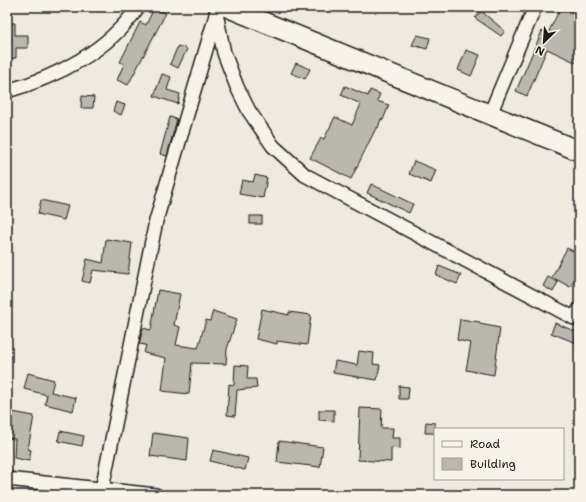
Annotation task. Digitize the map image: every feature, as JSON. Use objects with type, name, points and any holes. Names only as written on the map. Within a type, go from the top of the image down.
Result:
[{"type":"street","points":[[7,90],[40,81],[82,59],[117,33],[138,7]]},
{"type":"street","points":[[490,114],[535,7]]},
{"type":"street","points":[[221,9],[490,114],[579,151]]},
{"type":"street","points":[[221,9],[224,54],[236,86],[249,111],[273,146],[305,175],[574,318],[579,310]]},
{"type":"street","points":[[102,489],[156,221],[221,9]]},
{"type":"street","points":[[7,479],[156,495]]},
{"type":"building","points":[[561,7],[579,7],[579,22],[574,33],[579,35],[579,64],[547,49],[527,96],[516,91],[542,31],[548,33]]},
{"type":"building","points":[[154,8],[166,13],[128,85],[117,80],[124,64],[120,62],[140,22],[146,25]]},
{"type":"building","points":[[481,11],[505,31],[501,36],[475,18]]},
{"type":"building","points":[[7,23],[15,23],[15,35],[28,35],[28,48],[16,48],[16,58],[7,59]]},
{"type":"building","points":[[417,35],[430,38],[427,49],[412,45]]},
{"type":"building","points":[[178,46],[187,49],[178,68],[170,64]]},
{"type":"building","points":[[466,50],[480,55],[471,76],[458,70]]},
{"type":"building","points":[[296,63],[310,69],[305,79],[291,73]]},
{"type":"building","points":[[162,74],[171,77],[167,90],[180,94],[178,104],[154,96]]},
{"type":"building","points":[[345,86],[368,96],[370,90],[380,94],[377,101],[389,105],[383,120],[381,119],[378,128],[376,128],[351,179],[310,158],[321,138],[324,139],[335,117],[352,125],[361,104],[341,95]]},
{"type":"building","points":[[82,96],[94,97],[93,108],[81,108]]},
{"type":"building","points":[[116,102],[125,105],[121,115],[113,111]]},
{"type":"building","points":[[170,117],[177,119],[167,156],[160,154]]},
{"type":"building","points":[[414,161],[436,170],[431,183],[409,174]]},
{"type":"building","points":[[255,175],[267,178],[263,198],[239,194],[242,180],[253,182]]},
{"type":"building","points":[[371,184],[413,204],[409,213],[367,193]]},
{"type":"building","points":[[41,200],[68,206],[64,220],[38,214]]},
{"type":"building","points":[[250,216],[262,216],[262,224],[250,224]]},
{"type":"building","points":[[106,239],[132,243],[128,274],[93,270],[90,283],[82,281],[87,259],[103,263]]},
{"type":"building","points":[[567,248],[579,254],[579,280],[576,278],[570,287],[552,277]]},
{"type":"building","points":[[439,266],[461,275],[457,284],[436,275]]},
{"type":"building","points":[[548,277],[558,282],[553,292],[543,286]]},
{"type":"building","points":[[158,290],[180,294],[174,325],[180,327],[176,345],[198,348],[206,320],[210,321],[213,311],[237,319],[227,349],[226,364],[192,363],[189,394],[162,391],[166,358],[144,353],[146,345],[139,344],[143,328],[151,330]]},
{"type":"building","points":[[262,309],[289,315],[289,312],[311,315],[307,345],[277,341],[277,344],[256,339]]},
{"type":"building","points":[[460,319],[480,322],[480,324],[500,328],[494,375],[466,370],[471,343],[457,340]]},
{"type":"building","points":[[555,323],[579,333],[579,344],[551,333]]},
{"type":"building","points":[[359,351],[374,353],[373,364],[380,365],[377,380],[333,373],[335,361],[357,365]]},
{"type":"building","points":[[235,365],[248,366],[247,379],[256,379],[257,388],[237,390],[235,416],[227,415],[229,384],[234,385]]},
{"type":"building","points":[[28,373],[54,380],[51,392],[76,398],[73,411],[45,404],[47,395],[24,389]]},
{"type":"building","points":[[399,386],[409,387],[408,399],[399,399]]},
{"type":"building","points":[[360,408],[382,409],[381,428],[393,428],[392,438],[400,438],[400,449],[391,448],[391,462],[358,460]]},
{"type":"building","points":[[319,410],[334,410],[334,421],[319,420]]},
{"type":"building","points":[[7,411],[34,416],[28,449],[31,450],[29,461],[14,458],[15,439],[7,438]]},
{"type":"building","points":[[426,422],[435,423],[434,433],[425,433]]},
{"type":"building","points":[[60,431],[84,436],[82,446],[58,441]]},
{"type":"building","points":[[153,433],[189,438],[187,461],[150,456]]},
{"type":"building","points":[[279,441],[323,447],[320,467],[277,462]]},
{"type":"building","points":[[213,450],[248,458],[245,470],[210,461]]}]
